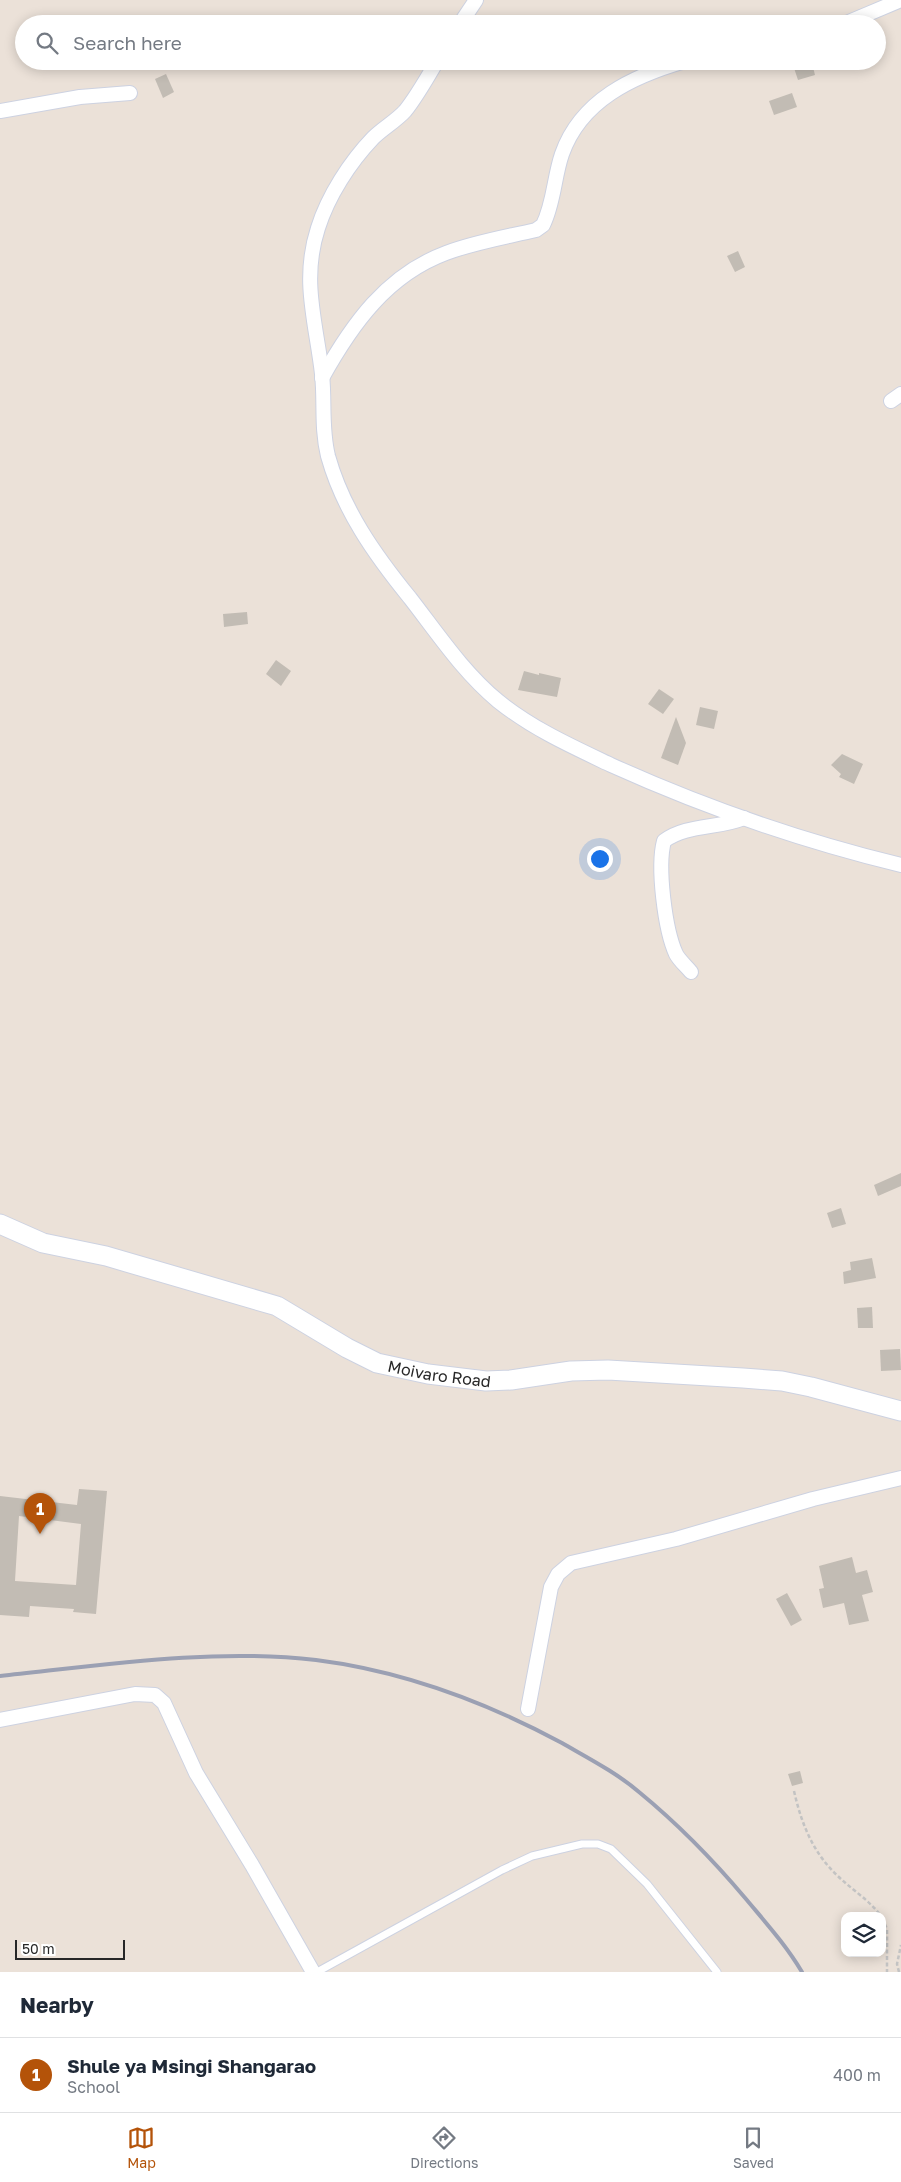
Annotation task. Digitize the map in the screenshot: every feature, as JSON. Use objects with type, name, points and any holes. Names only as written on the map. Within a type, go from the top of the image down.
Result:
[{"type":"street","points":[[466,15],[476,0]]},
{"type":"street","points":[[865,15],[901,0]]},
{"type":"street","points":[[431,70],[404,112],[366,145],[334,192],[318,226],[309,274],[309,291],[322,378],[324,433],[339,492],[382,564],[474,679],[521,718],[552,738],[663,789],[744,818],[901,865]]},
{"type":"street","points":[[322,378],[349,333],[365,311],[381,294],[408,272],[448,252],[536,230],[544,225],[562,154],[584,117],[602,98],[634,78],[658,70]]},
{"type":"street","points":[[0,111],[80,97],[130,93]]},
{"type":"street","points":[[691,972],[677,955],[668,923],[661,872],[664,841],[675,833],[731,824],[744,818]]},
{"type":"street","name":"Moivaro Road","points":[[0,1224],[43,1243],[106,1256],[277,1306],[377,1363],[428,1374],[503,1380],[571,1372],[608,1370],[782,1381],[901,1411]]},
{"type":"street","points":[[528,1709],[551,1587],[558,1574],[571,1563],[676,1539],[812,1499],[901,1478]]},
{"type":"street","points":[[0,1720],[90,1705],[135,1694],[152,1694],[161,1698],[196,1773],[252,1865],[313,1972]]},
{"type":"lane","points":[[317,1972],[502,1870],[532,1856],[582,1844],[598,1844],[611,1848],[632,1868],[717,1972]]},
{"type":"path","points":[[794,1791],[804,1828],[812,1844],[840,1878],[877,1912]]},
{"type":"path","points":[[886,1927],[887,1972]]},
{"type":"path","points":[[899,1972],[897,1964],[901,1945]]},
{"type":"building","points":[[795,70],[814,70],[815,75],[798,80]]},
{"type":"building","points":[[166,74],[174,92],[163,98],[155,79]]},
{"type":"building","points":[[792,93],[797,107],[774,115],[769,101]]},
{"type":"building","points":[[738,251],[745,267],[735,272],[727,256]]},
{"type":"building","points":[[247,612],[248,624],[224,627],[223,614]]},
{"type":"building","points":[[276,660],[291,671],[281,686],[266,674]]},
{"type":"building","points":[[524,671],[561,678],[557,697],[518,690]]},
{"type":"building","points":[[659,689],[674,699],[663,714],[648,704]]},
{"type":"building","points":[[700,707],[718,711],[714,729],[696,725]]},
{"type":"building","points":[[676,717],[686,743],[678,765],[661,758]]},
{"type":"building","points":[[842,754],[863,764],[854,784],[839,777],[841,774],[831,765]]},
{"type":"building","points":[[901,1173],[901,1186],[878,1196],[874,1185]]},
{"type":"building","points":[[841,1208],[846,1224],[832,1228],[827,1213]]},
{"type":"building","points":[[872,1258],[876,1278],[844,1284],[843,1272],[851,1270],[850,1262]]},
{"type":"building","points":[[872,1307],[873,1328],[858,1328],[857,1308]]},
{"type":"building","points":[[900,1349],[901,1370],[881,1371],[880,1350]]},
{"type":"building","points":[[79,1489],[107,1491],[96,1614],[73,1612],[74,1609],[30,1606],[29,1617],[0,1615],[0,1496],[77,1505]],"holes":[[[19,1516],[81,1524],[76,1585],[15,1581]]]},
{"type":"building","points":[[852,1557],[856,1573],[867,1570],[873,1592],[862,1595],[869,1621],[849,1625],[844,1603],[823,1608],[819,1589],[824,1588],[819,1566]]},
{"type":"building","points":[[787,1593],[802,1620],[791,1626],[776,1599]]},
{"type":"building","points":[[800,1771],[803,1783],[792,1786],[788,1774]]},
{"type":"railway","points":[[0,1676],[158,1659],[238,1656],[277,1657],[316,1660],[380,1672],[412,1680],[473,1701],[562,1743],[612,1772],[630,1785],[682,1830],[721,1871],[776,1934],[802,1972]]},
{"type":"place","name":"Shule ya Msingi Shangarao","points":[[40,1534]]}]
